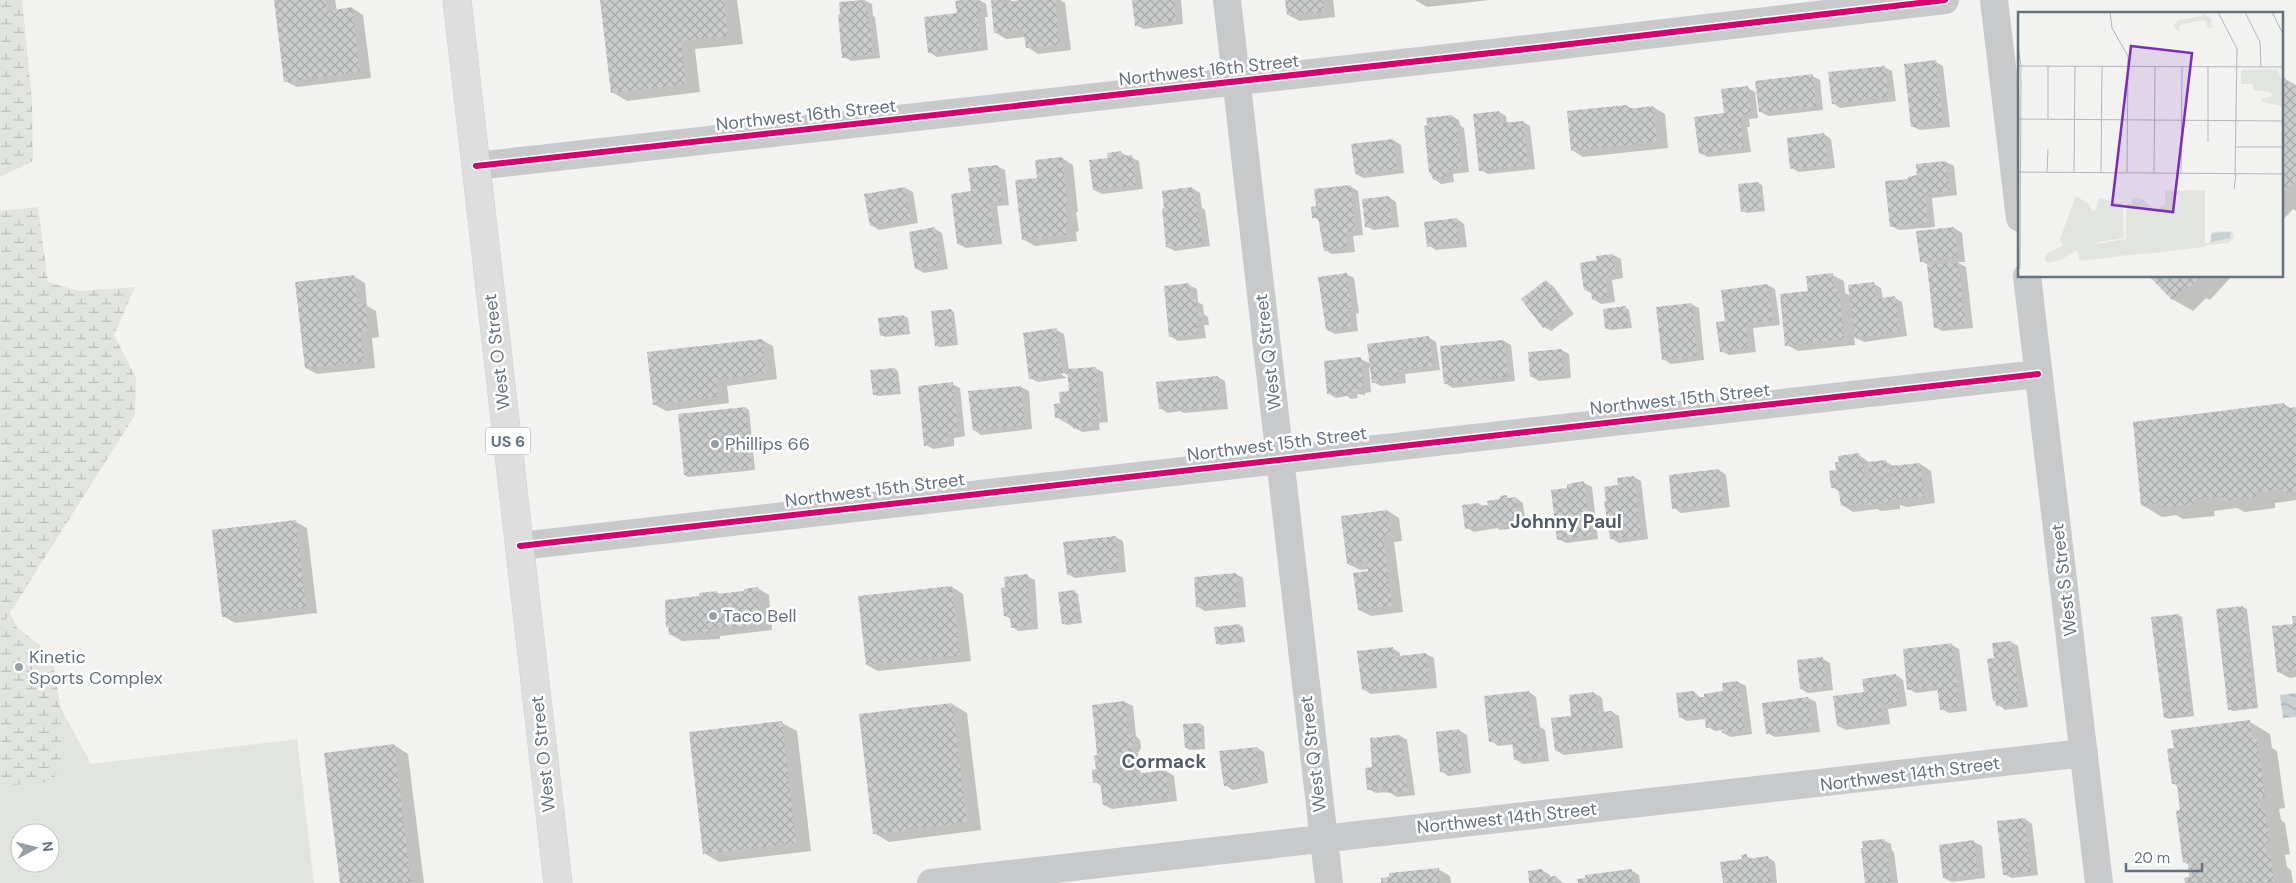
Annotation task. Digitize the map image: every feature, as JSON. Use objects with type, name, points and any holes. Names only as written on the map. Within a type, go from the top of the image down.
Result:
[{"type":"main road","name":"West O Street","points":[[457,0],[558,883]]},
{"type":"street","name":"West Q Street","points":[[1227,0],[1328,883]]},
{"type":"street","name":"Northwest 16th Street","points":[[476,166],[1236,82],[1945,0]]},
{"type":"street","points":[[1994,0],[2018,201]]},
{"type":"street","name":"West S Street","points":[[2027,278],[2099,883]]},
{"type":"street","name":"Northwest 15th Street","points":[[520,546],[2038,374]]},
{"type":"street","name":"Northwest 14th Street","points":[[931,883],[2084,754]]},
{"type":"green space","points":[[0,0],[22,0],[32,101],[33,161],[0,177]]},
{"type":"green space","points":[[38,207],[48,282],[79,291],[135,287],[114,335],[136,378],[135,415],[6,619],[52,655],[66,744],[53,782],[0,786],[0,211]]},
{"type":"green space","name":"Kinetic Sports Complex","points":[[0,595],[91,764],[297,739],[314,883],[0,883]]},
{"type":"water","points":[[2296,693],[2296,717],[2283,718],[2280,695]]},
{"type":"building","points":[[274,0],[325,0],[327,11],[352,7],[360,72],[284,82]]},
{"type":"building","points":[[600,0],[724,0],[728,36],[681,41],[686,84],[611,93]]},
{"type":"building","points":[[865,0],[873,54],[842,58],[838,14],[840,14],[839,2]]},
{"type":"building","points":[[979,0],[981,13],[978,13],[981,47],[928,53],[924,17],[957,13],[955,1]]},
{"type":"building","points":[[991,0],[1001,0],[1001,3],[1019,0],[1055,0],[1060,44],[1026,48],[1023,29],[994,33]]},
{"type":"building","points":[[1132,0],[1174,0],[1176,21],[1135,26]]},
{"type":"building","points":[[1285,0],[1323,0],[1324,12],[1287,15]]},
{"type":"building","points":[[1936,60],[1943,123],[1911,127],[1904,64]]},
{"type":"building","points":[[1885,66],[1889,97],[1832,104],[1828,72]]},
{"type":"building","points":[[1813,74],[1816,106],[1759,112],[1755,81]]},
{"type":"building","points":[[2284,77],[2296,90],[2296,181],[2284,192]]},
{"type":"building","points":[[1748,86],[1751,114],[1742,115],[1743,123],[1740,123],[1744,148],[1699,154],[1694,117],[1724,113],[1721,89]]},
{"type":"building","points":[[1627,105],[1628,109],[1653,106],[1657,142],[1571,151],[1567,111]]},
{"type":"building","points":[[1499,111],[1500,123],[1523,121],[1528,165],[1479,171],[1473,114]]},
{"type":"building","points":[[1452,115],[1453,123],[1457,122],[1462,168],[1446,171],[1447,178],[1433,180],[1431,172],[1429,173],[1424,126],[1427,125],[1426,118]]},
{"type":"building","points":[[1824,133],[1828,164],[1790,169],[1787,138]]},
{"type":"building","points":[[1393,139],[1397,169],[1355,174],[1351,144]]},
{"type":"building","points":[[1121,151],[1122,156],[1132,155],[1136,185],[1093,190],[1089,160],[1108,158],[1107,153]]},
{"type":"building","points":[[1062,157],[1068,206],[1065,206],[1068,225],[1065,226],[1066,235],[1022,240],[1015,180],[1037,178],[1035,160]]},
{"type":"building","points":[[1946,161],[1950,191],[1925,194],[1928,223],[1890,227],[1885,181],[1908,179],[1908,177],[1917,175],[1916,164]]},
{"type":"building","points":[[998,165],[1002,201],[990,202],[995,240],[957,244],[951,194],[971,191],[968,168]]},
{"type":"building","points":[[1759,182],[1762,209],[1741,212],[1738,184]]},
{"type":"building","points":[[1351,185],[1355,231],[1346,232],[1347,248],[1324,251],[1318,218],[1312,218],[1311,207],[1316,206],[1314,189]]},
{"type":"building","points":[[905,187],[911,219],[870,226],[864,194]]},
{"type":"building","points":[[1192,187],[1195,205],[1197,204],[1203,243],[1166,247],[1162,191]]},
{"type":"building","points":[[1389,196],[1392,224],[1365,227],[1362,199]]},
{"type":"building","points":[[1457,218],[1460,243],[1427,247],[1424,222]]},
{"type":"building","points":[[935,227],[941,265],[915,269],[909,232]]},
{"type":"building","points":[[1954,227],[1958,258],[1920,262],[1916,231]]},
{"type":"building","points":[[1613,254],[1616,275],[1605,276],[1608,298],[1592,300],[1591,290],[1584,290],[1580,263],[1597,260],[1596,256]]},
{"type":"building","points":[[1958,262],[1966,324],[1934,328],[1927,265]]},
{"type":"building","points":[[1347,273],[1352,309],[1349,310],[1351,327],[1326,330],[1318,277]]},
{"type":"building","points":[[1833,273],[1834,288],[1839,288],[1844,339],[1785,346],[1780,294],[1808,291],[1806,276]]},
{"type":"building","points":[[354,275],[357,304],[365,304],[368,331],[361,332],[364,362],[305,368],[295,282]]},
{"type":"building","points":[[2151,278],[2199,278],[2188,289],[2186,286],[2172,300]]},
{"type":"building","points":[[1546,280],[1567,309],[1543,328],[1521,299]]},
{"type":"building","points":[[1874,282],[1876,299],[1895,296],[1900,332],[1855,338],[1848,285]]},
{"type":"building","points":[[1189,283],[1191,300],[1196,299],[1197,312],[1201,311],[1202,321],[1197,321],[1199,334],[1169,337],[1164,286]]},
{"type":"building","points":[[1768,284],[1773,321],[1746,324],[1749,348],[1720,352],[1716,322],[1725,321],[1721,290]]},
{"type":"building","points":[[1692,303],[1697,356],[1662,360],[1656,307]]},
{"type":"building","points":[[1626,306],[1629,326],[1605,329],[1603,309]]},
{"type":"building","points":[[951,309],[955,343],[935,346],[931,311]]},
{"type":"building","points":[[904,315],[907,333],[880,336],[878,318]]},
{"type":"building","points":[[1057,328],[1063,374],[1029,379],[1023,333]]},
{"type":"building","points":[[1429,336],[1433,366],[1398,370],[1399,379],[1372,383],[1367,344]]},
{"type":"building","points":[[762,339],[766,373],[716,380],[718,397],[653,405],[647,352]]},
{"type":"building","points":[[1504,340],[1508,377],[1444,384],[1440,346]]},
{"type":"building","points":[[1562,349],[1564,374],[1530,377],[1528,352]]},
{"type":"building","points":[[1361,357],[1364,388],[1358,389],[1358,392],[1350,391],[1351,394],[1343,395],[1343,392],[1340,392],[1340,394],[1327,394],[1324,361]]},
{"type":"building","points":[[1096,367],[1101,418],[1092,419],[1093,426],[1073,429],[1072,422],[1063,422],[1062,417],[1055,418],[1054,404],[1060,403],[1059,392],[1069,391],[1067,369]]},
{"type":"building","points":[[895,368],[898,392],[873,395],[870,370]]},
{"type":"building","points":[[1218,376],[1221,406],[1175,410],[1175,407],[1159,409],[1156,382]]},
{"type":"building","points":[[953,382],[958,433],[947,434],[947,443],[924,446],[918,386]]},
{"type":"building","points":[[1021,386],[1025,425],[973,431],[968,391]]},
{"type":"building","points":[[2284,403],[2285,409],[2296,407],[2296,492],[2284,493],[2282,489],[2255,492],[2256,497],[2223,501],[2222,496],[2194,500],[2195,504],[2161,508],[2161,503],[2141,506],[2133,422]]},
{"type":"building","name":"Phillips 66","points":[[746,407],[752,468],[684,475],[678,414]]},
{"type":"building","points":[[1859,453],[1860,460],[1863,460],[1865,479],[1870,478],[1868,462],[1886,460],[1888,479],[1892,479],[1890,466],[1920,463],[1924,497],[1889,500],[1890,503],[1841,506],[1838,487],[1831,488],[1829,471],[1836,470],[1835,462],[1839,462],[1838,456]]},
{"type":"building","points":[[1719,469],[1723,503],[1672,509],[1669,475]]},
{"type":"building","points":[[1634,476],[1641,536],[1610,539],[1604,501],[1606,501],[1604,487],[1618,485],[1617,478]]},
{"type":"building","points":[[1584,481],[1591,535],[1557,540],[1551,490],[1567,488],[1567,484]]},
{"type":"building","points":[[1507,495],[1507,498],[1516,497],[1519,523],[1491,526],[1491,524],[1465,529],[1462,505],[1479,503],[1479,506],[1488,505],[1487,501],[1500,499],[1500,496]]},
{"type":"building","points":[[1388,510],[1391,535],[1383,536],[1392,606],[1358,610],[1353,573],[1368,571],[1367,562],[1347,564],[1341,516]]},
{"type":"building","points":[[296,520],[306,607],[222,617],[212,530]]},
{"type":"building","points":[[1116,536],[1119,568],[1067,575],[1063,542]]},
{"type":"building","points":[[1236,573],[1239,603],[1196,607],[1194,577]]},
{"type":"building","points":[[1028,574],[1031,625],[1011,628],[1010,616],[1004,616],[1001,588],[1005,587],[1004,577]]},
{"type":"building","points":[[952,586],[960,655],[866,665],[858,596]]},
{"type":"building","name":"Taco Bell","points":[[758,587],[761,624],[709,630],[710,633],[669,635],[668,626],[666,627],[665,600],[699,596],[699,593],[717,591],[717,594],[744,591],[744,589]]},
{"type":"building","points":[[1075,590],[1079,622],[1062,624],[1058,592]]},
{"type":"building","points":[[2243,606],[2255,706],[2228,710],[2216,609]]},
{"type":"building","points":[[2179,614],[2191,714],[2164,718],[2151,617]]},
{"type":"building","points":[[2292,616],[2296,616],[2296,670],[2277,672],[2272,626],[2293,624]]},
{"type":"building","points":[[1240,624],[1242,641],[1216,644],[1214,627]]},
{"type":"building","points":[[2011,641],[2021,703],[1996,706],[1995,701],[1993,701],[1987,659],[1994,658],[1992,643]]},
{"type":"building","points":[[1952,643],[1960,707],[1940,710],[1937,686],[1907,690],[1903,649]]},
{"type":"building","points":[[1393,647],[1394,659],[1399,658],[1399,656],[1426,653],[1430,684],[1362,690],[1357,651]]},
{"type":"building","points":[[1823,657],[1826,686],[1800,689],[1797,660]]},
{"type":"building","points":[[1896,674],[1900,703],[1881,705],[1883,720],[1837,726],[1833,696],[1864,692],[1862,679]]},
{"type":"building","points":[[1738,681],[1745,730],[1722,733],[1721,726],[1706,728],[1704,714],[1679,718],[1676,693],[1694,691],[1695,698],[1704,697],[1704,694],[1723,691],[1722,683]]},
{"type":"building","points":[[1529,691],[1533,725],[1538,724],[1542,757],[1514,760],[1512,740],[1489,742],[1484,696]]},
{"type":"building","points":[[1594,692],[1597,712],[1612,711],[1616,744],[1555,751],[1551,718],[1571,716],[1569,695]]},
{"type":"building","points":[[1808,697],[1812,728],[1766,734],[1762,703]]},
{"type":"building","points":[[1125,701],[1129,731],[1133,735],[1134,744],[1131,748],[1134,774],[1166,770],[1170,798],[1103,805],[1100,782],[1093,783],[1092,770],[1096,769],[1094,756],[1097,755],[1092,705]]},
{"type":"building","points":[[952,703],[967,822],[873,834],[859,714]]},
{"type":"building","points":[[2250,720],[2252,739],[2257,738],[2265,797],[2259,798],[2261,810],[2265,810],[2270,843],[2265,844],[2267,857],[2271,856],[2274,883],[2185,883],[2184,878],[2189,877],[2188,862],[2183,863],[2176,811],[2180,810],[2177,784],[2172,784],[2167,749],[2174,748],[2171,730]]},
{"type":"building","points":[[782,721],[796,843],[703,854],[689,732]]},
{"type":"building","points":[[1201,723],[1202,747],[1185,748],[1183,724]]},
{"type":"building","points":[[1459,729],[1464,770],[1440,772],[1436,732]]},
{"type":"building","points":[[1400,735],[1408,791],[1388,793],[1387,787],[1367,790],[1365,768],[1372,767],[1370,738]]},
{"type":"building","points":[[394,744],[411,883],[340,883],[324,753]]},
{"type":"building","points":[[1257,747],[1261,779],[1224,786],[1219,751]]},
{"type":"building","points":[[2025,818],[2031,872],[2003,875],[1997,821]]},
{"type":"building","points":[[1884,839],[1885,846],[1887,846],[1891,883],[1865,883],[1862,841]]},
{"type":"building","points":[[1974,840],[1978,874],[1943,878],[1939,845]]},
{"type":"building","points":[[1747,854],[1747,859],[1768,856],[1771,883],[1723,883],[1720,862],[1742,859],[1741,855]]},
{"type":"building","points":[[1439,868],[1440,883],[1381,883],[1381,878],[1389,877],[1389,873]]},
{"type":"building","points":[[1542,869],[1543,877],[1556,876],[1557,883],[1529,883],[1528,871]]},
{"type":"building","points":[[1632,869],[1633,883],[1578,883],[1577,879],[1585,878],[1585,875]]},
{"type":"cycle path","points":[[476,166],[1545,47],[1945,0]]},
{"type":"cycle path","points":[[520,546],[2038,374]]},
{"type":"place","name":"Phillips 66","points":[[715,444]]},
{"type":"place","name":"Taco Bell","points":[[713,616]]},
{"type":"place","name":"Kinetic Sports Complex","points":[[19,667]]},
{"type":"district","name":"Johnny Paul","points":[[1566,521]]},
{"type":"district","name":"Cormack","points":[[1164,761]]}]
